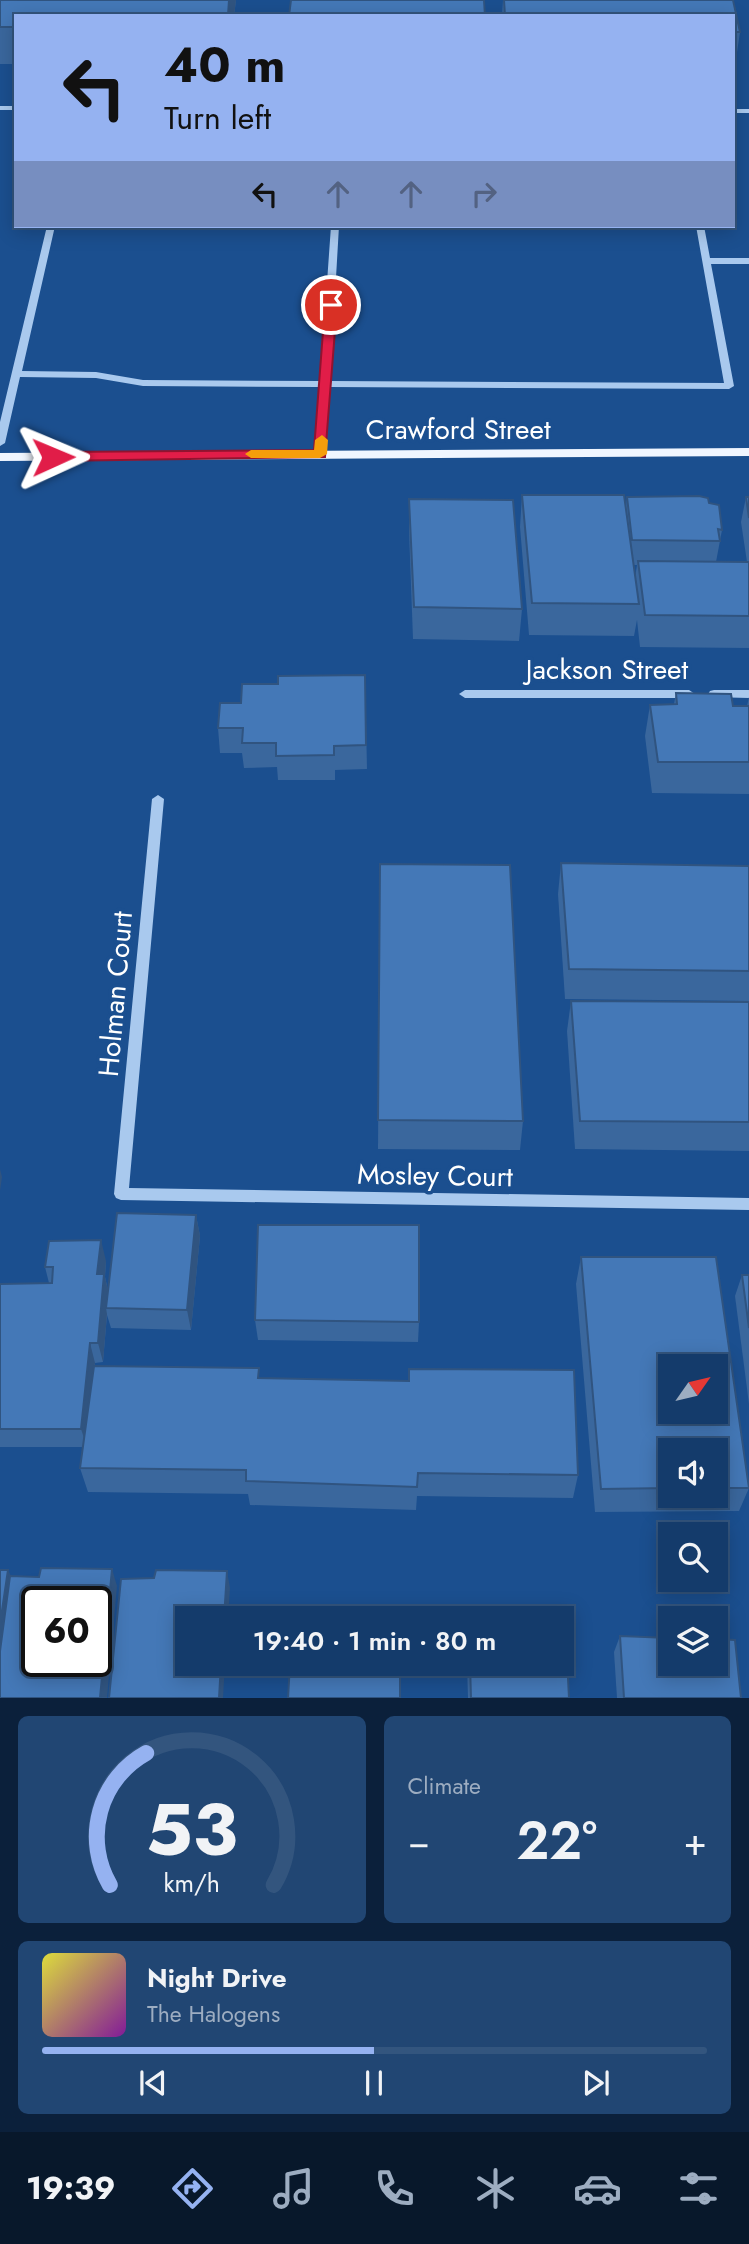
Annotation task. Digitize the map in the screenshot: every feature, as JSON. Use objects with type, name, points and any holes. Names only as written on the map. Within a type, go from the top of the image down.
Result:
[{"type":"main road","name":"Crawford Street","points":[[0,457],[749,452]]},
{"type":"street","points":[[0,443],[51,228]]},
{"type":"street","points":[[320,454],[327,384],[335,228]]},
{"type":"street","points":[[17,374],[96,375],[143,383],[729,386],[700,228]]},
{"type":"street","points":[[707,261],[749,261]]},
{"type":"street","name":"Jackson Street","points":[[465,694],[749,694]]},
{"type":"street","name":"Holman Court","points":[[121,1194],[158,799]]},
{"type":"street","name":"Mosley Court","points":[[121,1194],[749,1204]]},
{"type":"building","points":[[0,0],[229,0],[228,14],[14,14],[14,27],[0,27]]},
{"type":"building","points":[[291,0],[484,0],[485,14],[289,14]]},
{"type":"building","points":[[504,0],[733,0],[740,32],[735,32],[735,14],[505,14]]},
{"type":"building","points":[[522,495],[624,495],[639,604],[532,603]]},
{"type":"building","points":[[627,497],[708,498],[709,503],[719,505],[722,530],[718,529],[720,541],[632,540]]},
{"type":"building","points":[[746,497],[749,497],[749,518]]},
{"type":"building","points":[[409,499],[513,500],[522,609],[414,607]]},
{"type":"building","points":[[638,561],[749,562],[749,616],[645,615]]},
{"type":"building","points":[[365,675],[366,745],[334,746],[334,755],[276,756],[276,743],[242,743],[243,728],[218,728],[220,703],[241,703],[242,684],[278,684],[278,676]]},
{"type":"building","points":[[676,693],[731,694],[733,706],[749,706],[749,762],[658,762],[650,705],[677,704]]},
{"type":"building","points":[[561,863],[749,866],[749,971],[569,969]]},
{"type":"building","points":[[380,864],[510,865],[523,1121],[378,1120]]},
{"type":"building","points":[[571,1001],[749,1002],[749,1122],[580,1121]]},
{"type":"building","points":[[117,1213],[196,1215],[187,1310],[106,1308]]},
{"type":"building","points":[[258,1225],[419,1225],[419,1322],[255,1320]]},
{"type":"building","points":[[101,1240],[97,1274],[104,1274],[98,1343],[90,1343],[81,1429],[0,1429],[0,1284],[52,1283],[53,1267],[45,1267],[49,1241]]},
{"type":"building","points":[[581,1257],[716,1257],[749,1488],[728,1488],[728,1438],[658,1438],[658,1488],[601,1489]]},
{"type":"building","points":[[742,1275],[749,1275],[749,1328]]},
{"type":"building","points":[[94,1366],[259,1368],[258,1378],[409,1381],[409,1369],[574,1370],[578,1475],[418,1473],[417,1487],[246,1481],[246,1470],[80,1468]]},
{"type":"building","points":[[41,1568],[112,1569],[110,1586],[21,1586],[21,1677],[102,1677],[100,1698],[0,1698],[0,1651],[10,1576],[39,1577]]},
{"type":"building","points":[[0,1570],[8,1570],[0,1624]]},
{"type":"building","points":[[156,1570],[227,1571],[225,1606],[175,1606],[175,1676],[220,1676],[219,1698],[109,1698],[121,1579],[154,1578]]},
{"type":"building","points":[[620,1636],[658,1638],[658,1676],[728,1676],[728,1640],[735,1640],[741,1698],[624,1698]]},
{"type":"building","points":[[289,1676],[400,1676],[400,1698],[288,1698]]},
{"type":"building","points":[[470,1676],[568,1676],[569,1698],[471,1698]]},
{"type":"slow traffic","points":[[251,454],[320,454],[322,440]]},
{"type":"route","points":[[53,457],[320,454],[326,403],[331,305]]}]
